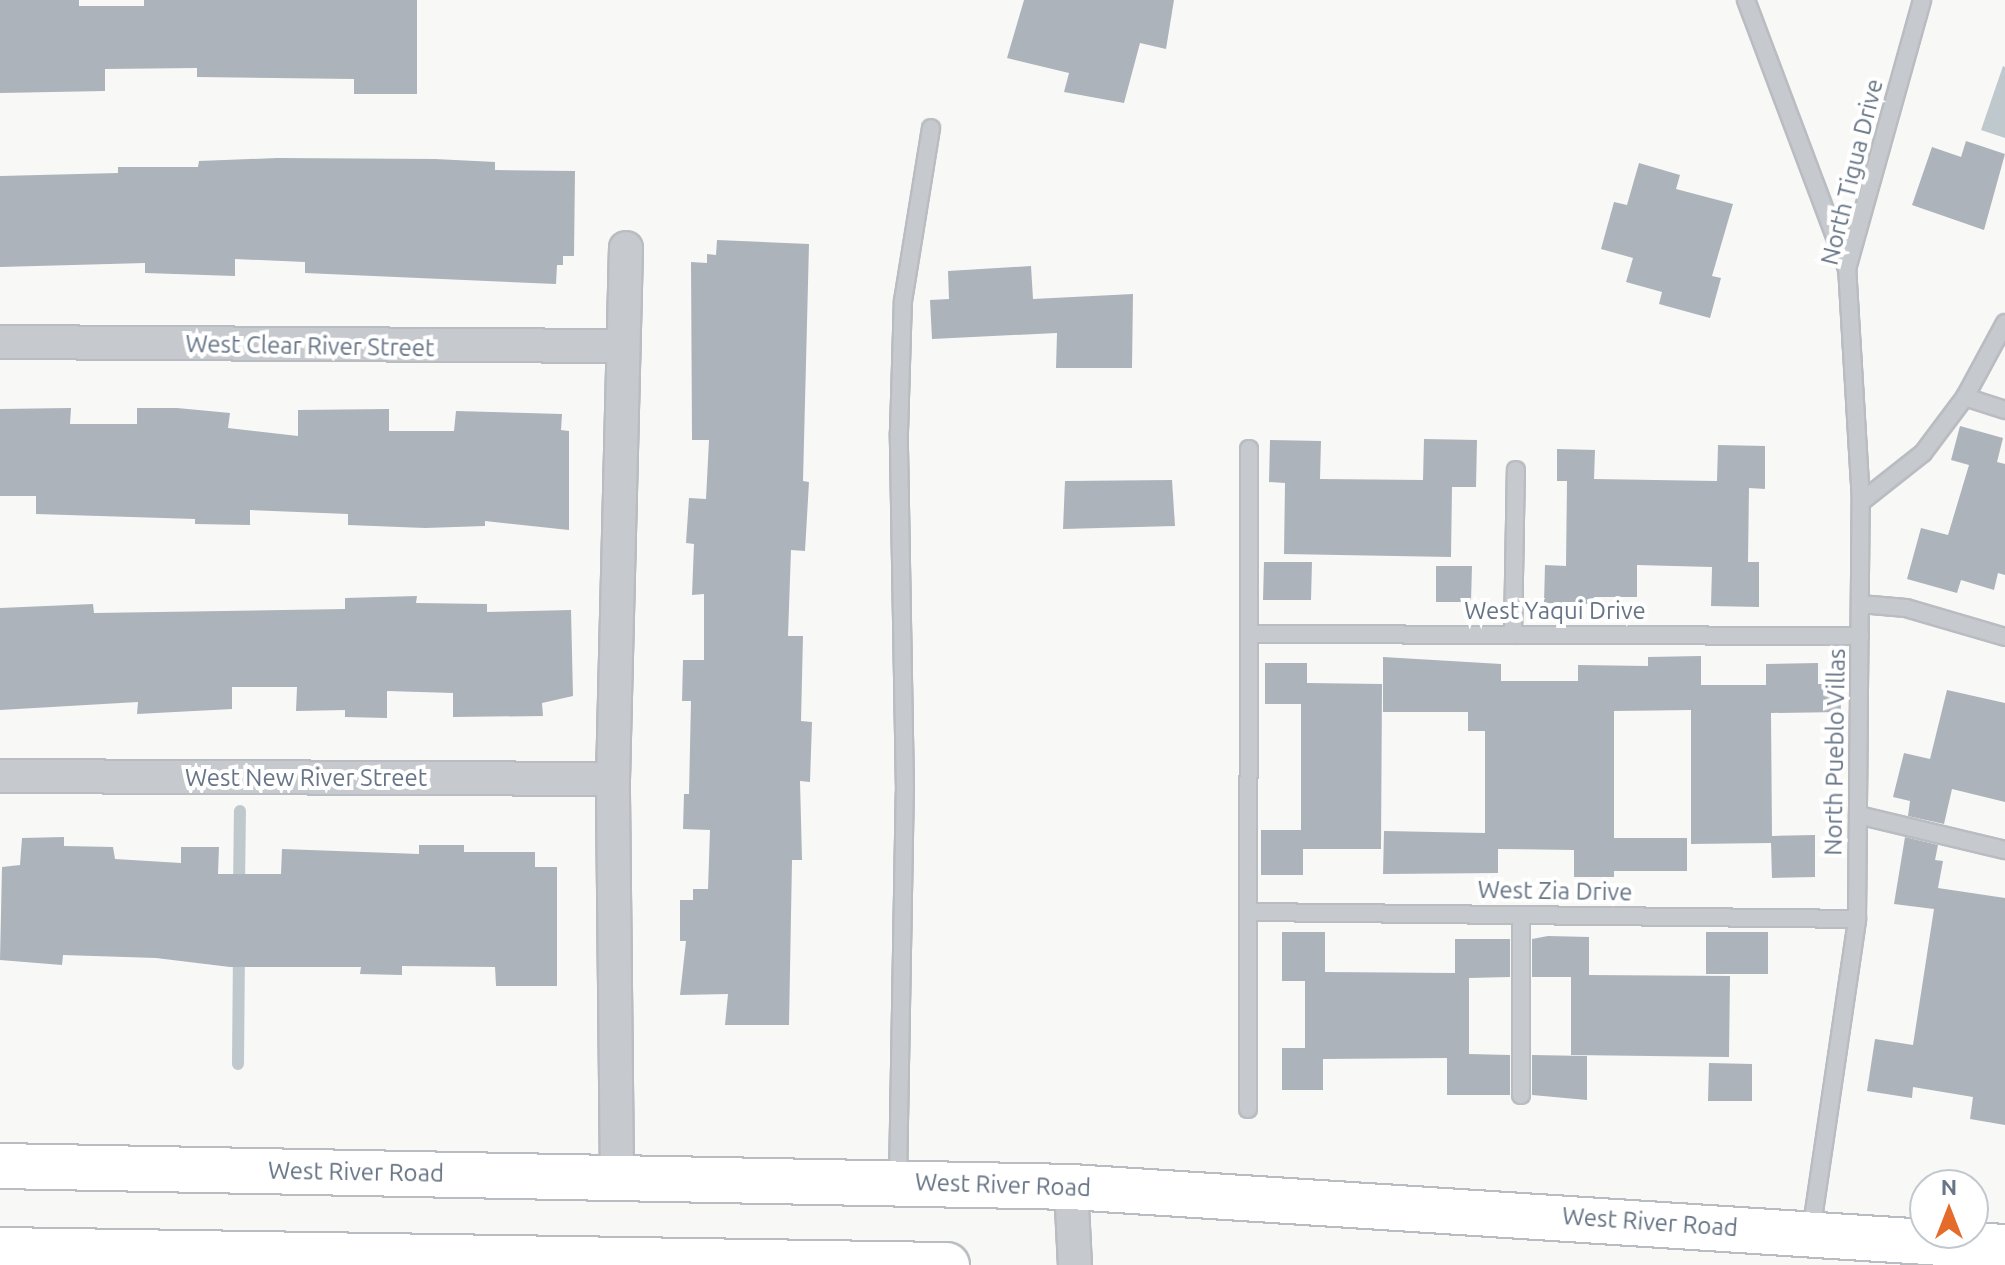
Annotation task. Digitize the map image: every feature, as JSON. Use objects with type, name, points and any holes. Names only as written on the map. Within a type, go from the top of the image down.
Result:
[{"type":"main road","name":"West River Road","points":[[0,1166],[898,1180],[1071,1187],[1811,1232],[2005,1247]]},
{"type":"main road","points":[[0,1250],[947,1265]]},
{"type":"street","points":[[617,1177],[613,779],[621,346],[626,248]]},
{"type":"street","name":"West Clear River Street","points":[[0,342],[621,346]]},
{"type":"street","name":"West New River Street","points":[[0,776],[613,779]]},
{"type":"street","points":[[1071,1187],[1075,1265]]},
{"type":"lane","points":[[1746,0],[1847,269]]},
{"type":"lane","name":"North Tigua Drive","points":[[1861,502],[1847,269],[1922,0]]},
{"type":"lane","points":[[898,1180],[905,792],[899,432],[903,301],[931,128]]},
{"type":"lane","points":[[1861,502],[1923,453],[1965,397],[2005,323]]},
{"type":"lane","points":[[1965,397],[2005,410]]},
{"type":"lane","points":[[1248,1109],[1252,912],[1249,449]]},
{"type":"lane","points":[[1513,635],[1516,470]]},
{"type":"lane","name":"North Pueblo Villas","points":[[1811,1232],[1857,919],[1861,502]]},
{"type":"lane","points":[[1860,604],[1906,608],[2005,637]]},
{"type":"lane","name":"West Yaqui Drive","points":[[1251,634],[1860,636]]},
{"type":"lane","points":[[1858,815],[2005,850]]},
{"type":"lane","name":"West Zia Drive","points":[[1252,912],[1857,919]]},
{"type":"lane","points":[[1521,915],[1521,1095]]},
{"type":"shaded area","points":[[2005,67],[2005,138],[1981,130]]},
{"type":"building","points":[[0,0],[79,0],[79,6],[144,6],[144,0],[417,0],[417,94],[354,94],[354,79],[197,77],[197,68],[105,69],[105,91],[0,93]]},
{"type":"building","points":[[1024,0],[1174,0],[1166,49],[1140,43],[1124,103],[1064,92],[1069,73],[1007,58]]},
{"type":"building","points":[[1966,141],[2005,154],[1984,230],[1912,205],[1932,147],[1961,157]]},
{"type":"building","points":[[435,159],[495,162],[495,170],[575,171],[574,256],[563,256],[563,265],[557,265],[556,284],[305,273],[305,262],[235,259],[235,276],[145,273],[145,263],[0,267],[0,176],[118,173],[118,167],[198,167],[199,161]]},
{"type":"building","points":[[1639,163],[1680,175],[1676,189],[1733,204],[1712,276],[1721,278],[1710,318],[1659,304],[1662,292],[1626,282],[1633,258],[1601,249],[1614,202],[1627,205]]},
{"type":"building","points":[[717,240],[809,244],[803,481],[809,482],[805,551],[791,550],[788,636],[803,636],[801,721],[812,722],[810,782],[800,781],[802,860],[792,860],[789,1025],[725,1025],[728,994],[680,995],[686,941],[680,941],[680,900],[693,900],[693,889],[708,889],[710,830],[683,829],[684,794],[689,794],[691,701],[682,701],[683,660],[704,660],[704,594],[692,595],[694,544],[686,543],[689,498],[706,499],[709,440],[692,440],[691,262],[707,263],[707,254],[716,255]]},
{"type":"building","points":[[1031,266],[1033,299],[1133,294],[1132,368],[1056,368],[1057,333],[932,339],[930,300],[949,299],[948,271]]},
{"type":"building","points":[[71,408],[70,424],[137,424],[137,408],[177,408],[230,413],[228,428],[298,436],[298,410],[389,409],[389,431],[454,431],[456,411],[562,414],[561,430],[569,431],[569,530],[485,521],[485,526],[425,528],[348,525],[348,514],[250,510],[250,525],[195,524],[195,519],[36,514],[36,496],[0,496],[0,409]]},
{"type":"building","points":[[1960,426],[2003,438],[1997,462],[2005,464],[2005,575],[1998,573],[1994,590],[1961,580],[1957,593],[1907,579],[1921,528],[1948,535],[1969,465],[1951,460]]},
{"type":"building","points":[[1424,439],[1477,440],[1476,487],[1452,487],[1451,557],[1284,554],[1285,483],[1269,482],[1270,440],[1321,441],[1320,479],[1423,480]]},
{"type":"building","points":[[1718,445],[1765,446],[1765,489],[1749,488],[1748,562],[1759,562],[1759,607],[1711,606],[1712,567],[1637,565],[1637,597],[1594,597],[1594,604],[1544,603],[1545,565],[1566,566],[1567,481],[1557,481],[1557,449],[1595,450],[1594,479],[1717,481]]},
{"type":"building","points":[[1172,480],[1175,526],[1063,529],[1065,481]]},
{"type":"building","points":[[1264,562],[1312,562],[1311,600],[1263,600]]},
{"type":"building","points":[[1436,566],[1472,566],[1471,602],[1436,602]]},
{"type":"building","points":[[417,596],[416,603],[487,604],[487,612],[571,610],[573,696],[542,703],[543,716],[453,717],[453,693],[387,691],[387,718],[345,717],[345,710],[296,711],[297,687],[232,687],[232,709],[137,714],[138,702],[0,710],[0,608],[93,604],[94,613],[345,609],[345,598]]},
{"type":"building","points":[[1701,656],[1701,685],[1766,685],[1766,664],[1818,663],[1818,684],[1840,684],[1841,712],[1771,713],[1772,836],[1815,835],[1815,877],[1772,878],[1771,843],[1691,844],[1691,710],[1614,711],[1614,838],[1687,838],[1687,871],[1614,871],[1614,877],[1574,877],[1574,850],[1498,849],[1498,873],[1383,874],[1384,831],[1485,833],[1485,731],[1468,731],[1468,712],[1383,712],[1383,657],[1501,664],[1501,681],[1578,681],[1578,665],[1648,666],[1648,657]]},
{"type":"building","points":[[1265,663],[1307,663],[1307,683],[1382,684],[1381,849],[1303,849],[1303,875],[1261,875],[1261,830],[1301,830],[1301,704],[1265,704]]},
{"type":"building","points":[[1947,690],[2005,703],[2005,802],[1952,789],[1944,824],[1908,816],[1910,801],[1893,797],[1904,753],[1930,759]]},
{"type":"building","points":[[64,837],[64,846],[113,847],[115,859],[181,863],[181,847],[219,847],[218,874],[281,874],[282,849],[419,854],[419,845],[464,845],[464,852],[535,852],[535,867],[557,867],[557,986],[496,986],[495,967],[402,966],[402,975],[360,974],[361,967],[230,967],[156,958],[63,955],[62,965],[0,960],[2,867],[20,865],[22,838]]},
{"type":"building","points":[[1905,837],[1938,845],[1935,860],[1943,861],[1938,888],[2005,898],[2005,1125],[1970,1119],[1973,1097],[1913,1087],[1912,1098],[1867,1091],[1875,1039],[1913,1045],[1934,909],[1894,904]]},
{"type":"building","points":[[1282,932],[1325,932],[1325,972],[1455,973],[1455,939],[1510,939],[1510,977],[1469,978],[1469,1054],[1510,1055],[1510,1095],[1447,1095],[1447,1058],[1323,1059],[1323,1090],[1282,1090],[1282,1048],[1305,1048],[1305,981],[1282,981]]},
{"type":"building","points":[[1706,932],[1768,932],[1768,974],[1706,974]]},
{"type":"building","points":[[1548,936],[1589,937],[1589,975],[1730,976],[1729,1057],[1571,1055],[1571,977],[1532,977],[1532,939]]},
{"type":"building","points":[[1532,1055],[1587,1056],[1587,1100],[1532,1095]]},
{"type":"building","points":[[1709,1063],[1752,1064],[1752,1101],[1708,1101]]},
{"type":"waterway","points":[[239,888],[240,811]]},
{"type":"waterway","points":[[238,1064],[239,950]]}]
